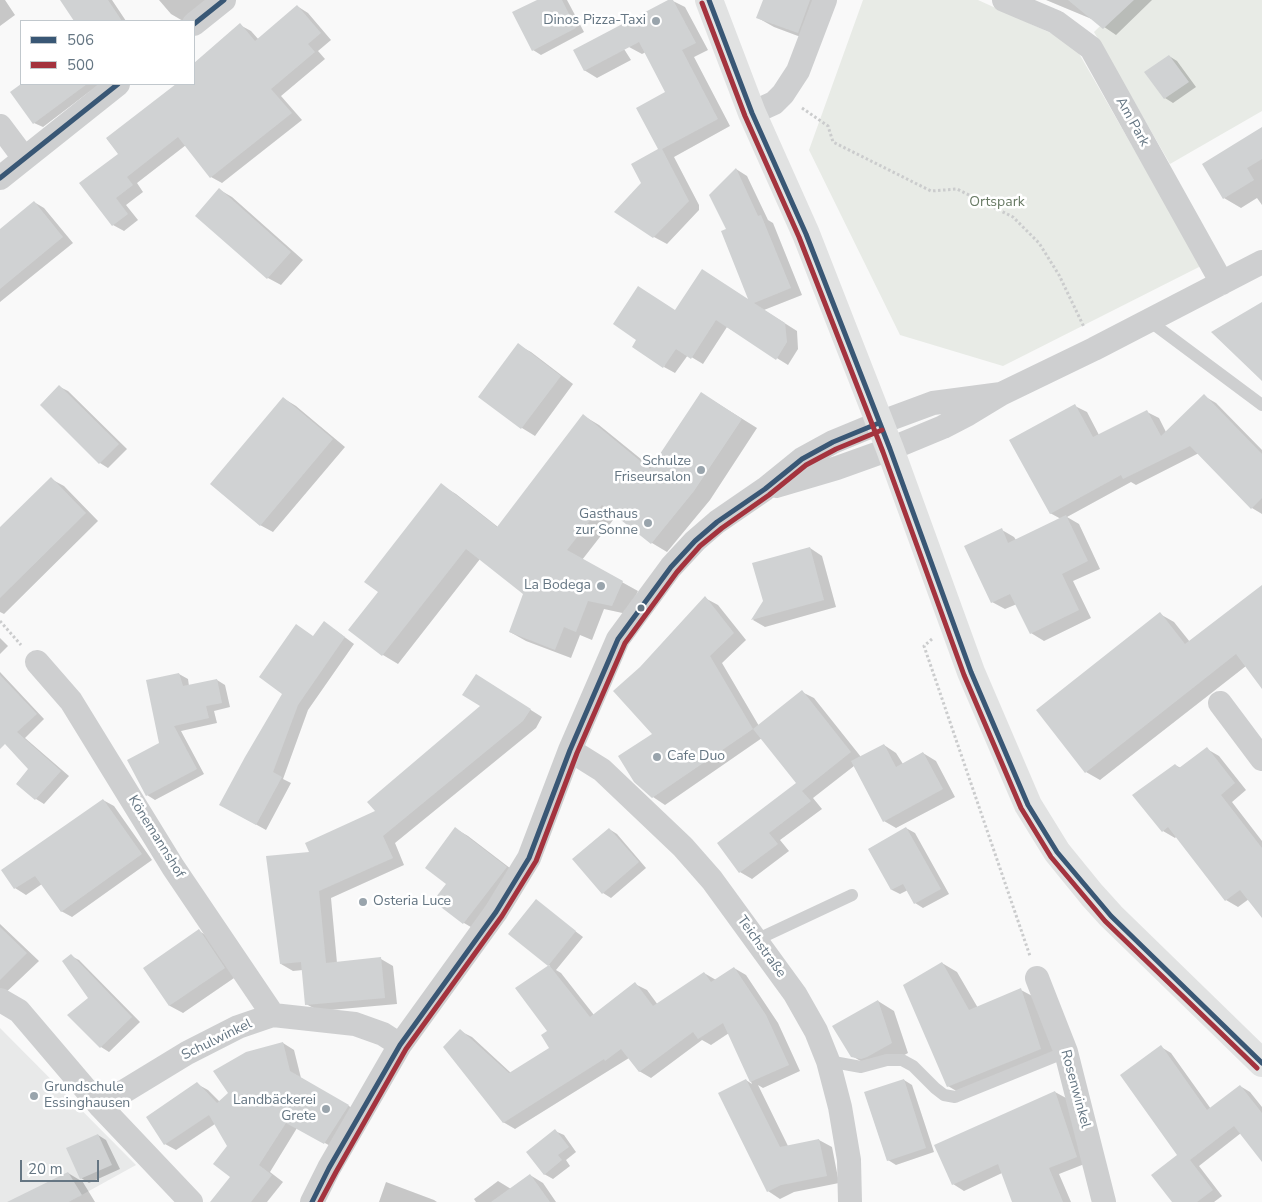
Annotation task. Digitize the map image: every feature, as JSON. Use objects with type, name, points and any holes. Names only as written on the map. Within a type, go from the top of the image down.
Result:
[{"type":"main road","points":[[709,0],[752,112],[806,234],[890,449],[972,672],[1028,805],[1057,852],[1111,916],[1262,1063]]},
{"type":"street","points":[[195,23],[224,0]]},
{"type":"street","points":[[752,112],[774,103],[783,94],[798,71],[825,0]]},
{"type":"street","name":"Am Park","points":[[1004,0],[1056,22],[1091,48],[1222,283]]},
{"type":"street","points":[[0,178],[117,85]]},
{"type":"street","points":[[0,126],[24,158]]},
{"type":"street","points":[[765,489],[837,468],[890,449],[960,418],[1001,394],[1094,349],[1262,262]]},
{"type":"street","points":[[312,1202],[329,1168],[400,1046],[496,912],[529,858],[570,750],[618,639],[671,567],[695,541],[717,522],[765,489],[802,459],[833,442],[933,403],[1001,394]]},
{"type":"street","name":"Könemannshof","points":[[37,662],[71,701],[173,867],[273,1015]]},
{"type":"street","points":[[1220,703],[1262,759]]},
{"type":"street","name":"Teichstraße","points":[[570,750],[602,770],[683,848],[712,880],[795,994],[816,1031],[828,1061],[840,1107],[849,1160],[850,1202]]},
{"type":"street","name":"Rosenwinkel","points":[[1037,978],[1066,1052],[1104,1202]]},
{"type":"street","points":[[0,1000],[18,1012],[100,1106],[191,1202]]},
{"type":"street","name":"Schulwinkel","points":[[100,1106],[196,1049],[238,1027],[273,1015],[355,1024],[383,1034],[400,1046]]},
{"type":"lane","points":[[1148,320],[1262,405]]},
{"type":"lane","points":[[756,940],[852,895]]},
{"type":"lane","points":[[828,1061],[861,1068],[887,1060],[902,1060],[914,1066],[944,1096],[955,1097],[1066,1052]]},
{"type":"path","points":[[783,94],[828,126],[833,142],[931,191],[958,189],[1013,217],[1038,243],[1059,275],[1094,349]]},
{"type":"path","points":[[952,619],[924,646],[1037,978]]},
{"type":"path","points":[[0,622],[37,662]]},
{"type":"shaded area","name":"Grundschule Essinghausen","points":[[0,1028],[136,1165],[69,1202],[0,1202]]},
{"type":"green space","name":"Ortspark","points":[[863,0],[978,0],[1073,43],[1201,266],[1003,366],[900,335],[809,150]]},
{"type":"green space","points":[[1127,0],[1262,0],[1262,111],[1170,164],[1094,32]]},
{"type":"building","points":[[60,0],[108,0],[121,20],[73,20]]},
{"type":"building","points":[[537,0],[562,0],[576,28],[532,51],[512,12]]},
{"type":"building","points":[[668,0],[673,0],[696,43],[682,50],[718,119],[662,149],[689,201],[653,238],[614,212],[641,183],[631,164],[658,149],[636,108],[665,92],[639,42],[584,71],[573,50]]},
{"type":"building","points":[[763,0],[810,0],[798,33],[756,18]]},
{"type":"building","points":[[1068,0],[1134,0],[1103,29]]},
{"type":"building","points":[[297,5],[321,33],[308,44],[315,52],[271,89],[292,113],[210,178],[178,137],[127,177],[133,185],[116,198],[128,214],[112,226],[79,183],[118,154],[106,138],[175,85],[195,85],[195,62],[240,23],[255,41]]},
{"type":"building","points":[[1169,55],[1189,82],[1164,99],[1144,72]]},
{"type":"building","points":[[20,85],[86,85],[33,124],[10,92]]},
{"type":"building","points":[[1262,127],[1262,159],[1247,168],[1254,180],[1223,199],[1202,164]]},
{"type":"building","points":[[736,168],[758,216],[761,215],[791,288],[754,303],[785,323],[787,342],[776,360],[716,320],[691,359],[676,349],[663,368],[632,347],[636,340],[613,324],[638,286],[675,310],[702,269],[748,299],[721,231],[726,229],[709,195]]},
{"type":"building","points":[[219,188],[291,252],[267,279],[195,216]]},
{"type":"building","points":[[34,201],[63,237],[0,289],[0,229]]},
{"type":"building","points":[[1262,302],[1262,381],[1211,332]]},
{"type":"building","points":[[518,343],[561,376],[521,429],[478,397]]},
{"type":"building","points":[[59,385],[119,444],[99,464],[40,405]]},
{"type":"building","points":[[701,392],[742,419],[694,491],[651,544],[602,505],[567,550],[623,581],[612,606],[588,601],[576,632],[564,627],[555,650],[509,632],[523,594],[466,549],[382,656],[348,630],[378,592],[364,582],[441,483],[497,527],[583,414],[650,469]]},
{"type":"building","points":[[1204,394],[1262,454],[1262,498],[1251,509],[1190,446],[1123,479],[1121,475],[1050,514],[1009,440],[1075,404],[1093,437],[1147,410],[1161,436]]},
{"type":"building","points":[[283,397],[333,439],[260,526],[210,484]]},
{"type":"building","points":[[51,477],[86,513],[0,598],[0,527]]},
{"type":"building","points":[[1066,515],[1088,561],[1062,574],[1079,610],[1030,634],[1010,594],[991,603],[964,546],[1002,528],[1008,543]]},
{"type":"building","points":[[810,547],[824,600],[751,620],[763,601],[752,563]]},
{"type":"building","points":[[1262,585],[1262,689],[1236,654],[1085,773],[1036,710],[1160,612],[1185,644]]},
{"type":"building","points":[[705,596],[734,633],[710,656],[753,729],[652,798],[634,782],[618,756],[652,734],[613,691],[640,667]]},
{"type":"building","points":[[324,621],[345,637],[298,705],[273,772],[282,777],[256,825],[219,805],[282,694],[259,677],[296,624],[313,636]]},
{"type":"building","points":[[179,673],[183,686],[217,679],[222,703],[206,706],[209,718],[174,726],[197,769],[146,796],[127,760],[159,743],[146,680]]},
{"type":"building","points":[[476,674],[531,709],[523,721],[383,836],[393,858],[319,891],[326,963],[381,957],[385,998],[305,1005],[301,962],[280,964],[266,856],[309,852],[305,843],[375,811],[367,802],[480,706],[462,695]]},
{"type":"building","points":[[0,675],[37,714],[17,732],[61,771],[35,800],[16,784],[28,769],[5,744],[0,749]]},
{"type":"building","points":[[802,690],[851,752],[802,791],[811,801],[769,833],[778,844],[739,873],[717,843],[796,783],[753,729]]},
{"type":"building","points":[[884,744],[896,767],[923,752],[943,789],[883,822],[851,761]]},
{"type":"building","points":[[1207,747],[1235,783],[1221,795],[1262,848],[1262,918],[1240,890],[1225,901],[1168,827],[1162,832],[1132,795],[1175,764],[1179,768]]},
{"type":"building","points":[[103,799],[142,854],[61,912],[35,876],[14,889],[1,870]]},
{"type":"building","points":[[455,827],[507,867],[463,924],[433,901],[446,884],[425,868]]},
{"type":"building","points":[[906,827],[941,889],[914,904],[903,884],[891,890],[868,849]]},
{"type":"building","points":[[609,828],[639,862],[602,894],[572,859]]},
{"type":"building","points":[[536,899],[576,931],[548,966],[508,934]]},
{"type":"building","points":[[0,927],[27,953],[0,980]]},
{"type":"building","points":[[199,929],[225,968],[169,1006],[143,968]]},
{"type":"building","points":[[71,954],[132,1017],[100,1048],[67,1015],[88,998],[62,961]]},
{"type":"building","points":[[942,962],[969,1010],[1021,988],[1041,1049],[947,1087],[903,985]]},
{"type":"building","points":[[549,965],[590,1017],[635,982],[653,1006],[704,972],[711,982],[734,967],[766,1015],[789,1065],[750,1082],[723,1023],[698,1039],[693,1032],[639,1072],[621,1049],[605,1061],[604,1059],[503,1123],[443,1047],[460,1029],[509,1073],[549,1048],[541,1035],[547,1031],[515,988]]},
{"type":"building","points":[[878,1000],[892,1043],[867,1057],[861,1059],[851,1057],[832,1026]]},
{"type":"building","points":[[283,1042],[290,1071],[349,1105],[324,1144],[286,1123],[259,1165],[272,1175],[251,1202],[210,1202],[230,1177],[213,1164],[227,1146],[209,1115],[164,1145],[146,1117],[197,1082],[217,1103],[228,1093],[213,1071],[246,1052]]},
{"type":"building","points":[[1161,1045],[1207,1110],[1240,1085],[1262,1113],[1262,1162],[1234,1126],[1190,1160],[1213,1190],[1197,1202],[1172,1202],[1151,1175],[1177,1155],[1120,1075]]},
{"type":"building","points":[[746,1079],[780,1147],[819,1139],[827,1176],[781,1185],[767,1192],[718,1093]]},
{"type":"building","points":[[904,1079],[926,1148],[887,1161],[864,1092]]},
{"type":"building","points":[[1055,1091],[1077,1157],[1049,1168],[1063,1202],[1012,1202],[998,1164],[952,1185],[934,1145]]},
{"type":"building","points":[[555,1129],[569,1147],[558,1155],[562,1160],[544,1175],[526,1152]]},
{"type":"building","points":[[98,1134],[112,1165],[80,1179],[66,1148]]},
{"type":"building","points":[[68,1172],[82,1195],[69,1202],[7,1202]]},
{"type":"building","points":[[530,1174],[550,1202],[491,1202]]},
{"type":"transit line","name":"506","points":[[195,23],[224,0]]},
{"type":"transit line","name":"506","points":[[709,0],[752,113],[806,234],[890,449],[971,672],[1028,805],[1057,852],[1111,916],[1262,1063]]},
{"type":"transit line","name":"500","points":[[702,3],[745,116],[799,237],[883,452],[964,675],[1021,808],[1051,857],[1105,921],[1257,1068]]},
{"type":"transit line","name":"506","points":[[0,178],[117,85]]},
{"type":"transit line","name":"506","points":[[312,1202],[329,1168],[400,1045],[496,912],[529,858],[570,750],[618,639],[671,567],[695,541],[717,522],[765,489],[802,459],[833,442],[879,423]]},
{"type":"transit line","name":"500","points":[[320,1202],[406,1049],[502,916],[536,861],[577,753],[625,643],[677,572],[700,546],[806,465],[836,449],[882,430]]},
{"type":"place","name":"Dinos Pizza-Taxi","points":[[656,21]]},
{"type":"place","name":"Schulze Friseursalon","points":[[701,470]]},
{"type":"place","name":"Gasthaus zur Sonne","points":[[648,523]]},
{"type":"place","name":"La Bodega","points":[[601,586]]},
{"type":"place","name":"Cafe Duo","points":[[657,757]]},
{"type":"place","name":"Osteria Luce","points":[[363,902]]},
{"type":"place","name":"Grundschule Essinghausen","points":[[34,1096]]},
{"type":"place","name":"Landbäckerei Grete","points":[[326,1109]]}]
